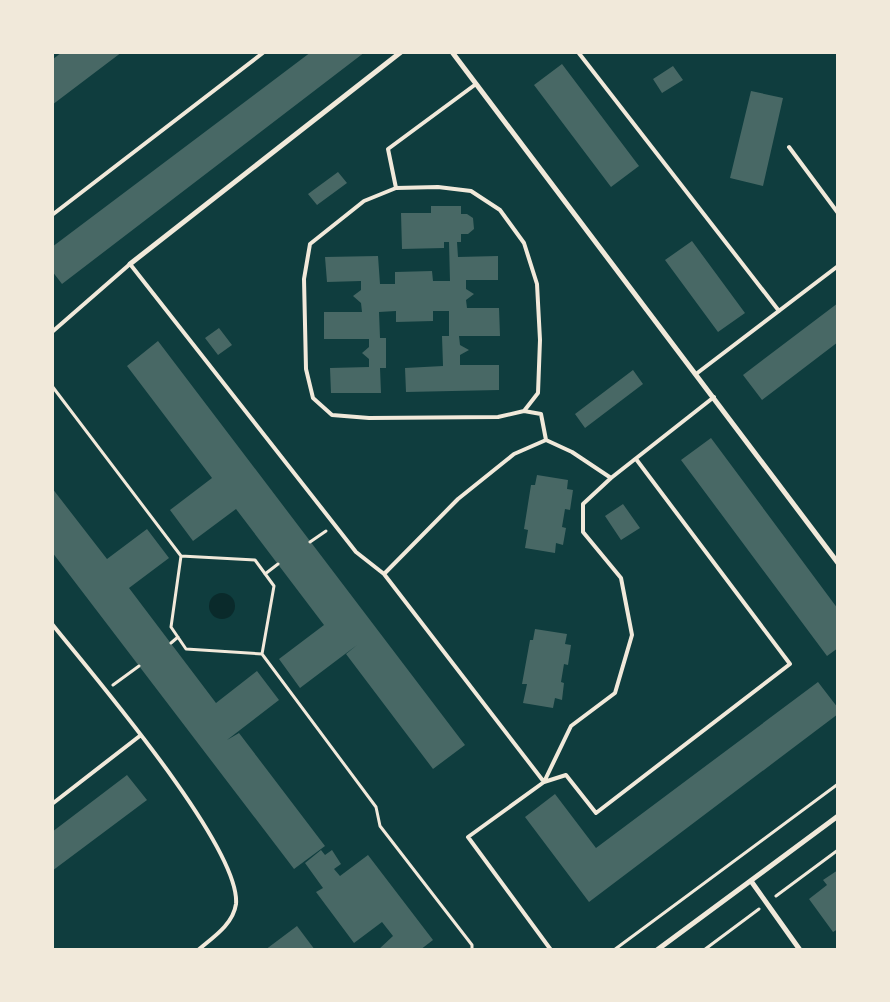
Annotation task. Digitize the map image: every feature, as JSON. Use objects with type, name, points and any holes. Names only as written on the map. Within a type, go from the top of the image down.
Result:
[{"type":"street","points":[[130,264],[401,52]]},
{"type":"street","points":[[452,52],[838,563]]},
{"type":"street","points":[[657,950],[838,816]]},
{"type":"street","points":[[751,881],[800,950]]},
{"type":"lane","points":[[52,215],[264,52]]},
{"type":"lane","points":[[578,52],[779,311]]},
{"type":"lane","points":[[396,188],[388,149],[476,84]]},
{"type":"lane","points":[[789,147],[838,213]]},
{"type":"lane","points":[[524,411],[538,393],[540,340],[537,284],[524,243],[500,210],[471,191],[438,187],[396,188],[364,201],[310,244],[304,279],[306,369],[313,398],[332,415],[360,417],[498,417],[524,411],[541,414],[546,440]]},
{"type":"lane","points":[[52,206],[57,211]]},
{"type":"lane","points":[[52,332],[130,264],[356,552],[384,574],[544,782]]},
{"type":"lane","points":[[696,374],[838,266]]},
{"type":"lane","points":[[544,782],[571,726],[615,693],[632,635],[620,578],[583,532],[584,504],[611,478],[714,397]]},
{"type":"lane","points":[[384,574],[458,499],[514,454],[546,440],[572,452],[611,478]]},
{"type":"lane","points":[[551,950],[468,837],[544,782],[566,775],[596,813],[790,664],[636,459]]},
{"type":"lane","points":[[52,624],[141,735],[195,808],[232,878],[236,905],[226,926],[198,950]]},
{"type":"lane","points":[[52,804],[141,735]]},
{"type":"path","points":[[52,386],[181,556],[171,627],[186,648],[262,654]]},
{"type":"path","points":[[310,542],[334,525]]},
{"type":"path","points":[[181,556],[255,560],[274,586],[262,654],[376,807],[380,826],[472,945],[472,950]]},
{"type":"path","points":[[265,574],[278,564]]},
{"type":"path","points":[[171,643],[178,637]]},
{"type":"path","points":[[105,691],[139,666]]},
{"type":"path","points":[[614,950],[838,784]]},
{"type":"water","points":[[222,593],[231,597],[235,606],[231,615],[222,619],[213,615],[209,606],[213,597]]},
{"type":"building","points":[[62,52],[122,52],[52,105],[52,60]]},
{"type":"building","points":[[311,52],[365,52],[62,284],[52,271],[52,247]]},
{"type":"building","points":[[562,64],[639,166],[611,187],[534,85]]},
{"type":"building","points":[[673,66],[683,80],[662,93],[653,79]]},
{"type":"building","points":[[751,91],[783,98],[763,186],[730,178]]},
{"type":"building","points":[[338,172],[347,183],[317,205],[308,194]]},
{"type":"building","points":[[431,206],[461,206],[461,214],[467,214],[473,218],[474,229],[468,234],[461,234],[461,242],[457,242],[458,257],[498,256],[498,280],[466,280],[466,289],[474,294],[466,300],[467,308],[499,308],[500,336],[459,336],[460,345],[469,350],[460,355],[460,365],[499,365],[499,390],[406,392],[405,368],[443,366],[442,336],[449,336],[449,311],[433,311],[433,321],[396,322],[396,311],[379,312],[380,338],[386,338],[386,368],[380,368],[381,393],[331,393],[330,368],[369,367],[369,359],[362,353],[369,347],[369,339],[324,339],[324,312],[362,312],[361,303],[353,296],[361,290],[361,281],[327,282],[325,257],[378,256],[380,284],[395,284],[395,272],[432,271],[433,281],[450,281],[449,242],[444,242],[444,248],[402,249],[401,213],[431,213]]},
{"type":"building","points":[[692,241],[745,313],[718,332],[665,260]]},
{"type":"building","points":[[838,303],[838,342],[762,400],[743,375]]},
{"type":"building","points":[[219,328],[232,345],[218,355],[205,338]]},
{"type":"building","points":[[158,341],[465,745],[433,769],[346,654],[357,645],[300,688],[279,659],[324,625],[236,509],[193,541],[170,510],[212,478],[127,366]]},
{"type":"building","points":[[633,370],[643,384],[585,428],[575,414]]},
{"type":"building","points":[[711,438],[838,609],[838,648],[827,656],[681,460]]},
{"type":"building","points":[[537,475],[568,480],[567,489],[573,490],[570,510],[565,509],[562,527],[566,528],[563,545],[556,543],[555,553],[525,548],[528,530],[524,529],[531,485],[535,485]]},
{"type":"building","points":[[52,488],[107,559],[147,529],[169,558],[129,588],[216,703],[257,671],[279,700],[227,740],[239,733],[325,846],[294,869],[52,552]]},
{"type":"building","points":[[623,504],[640,528],[621,540],[605,516]]},
{"type":"building","points":[[535,629],[567,634],[565,644],[571,645],[568,665],[564,664],[561,682],[564,683],[562,700],[555,698],[553,708],[523,703],[527,684],[522,684],[530,640],[533,640]]},
{"type":"building","points":[[818,682],[838,708],[838,714],[589,902],[525,817],[555,794],[596,848]]},
{"type":"building","points":[[127,775],[147,800],[52,871],[52,832]]},
{"type":"building","points":[[321,850],[325,855],[332,850],[341,864],[334,869],[340,876],[368,855],[433,940],[420,950],[378,950],[393,936],[382,922],[354,943],[316,892],[323,888],[305,863]]},
{"type":"building","points":[[838,870],[838,929],[833,932],[809,899],[827,885],[823,880]]},
{"type":"building","points":[[297,926],[315,950],[265,950]]}]
